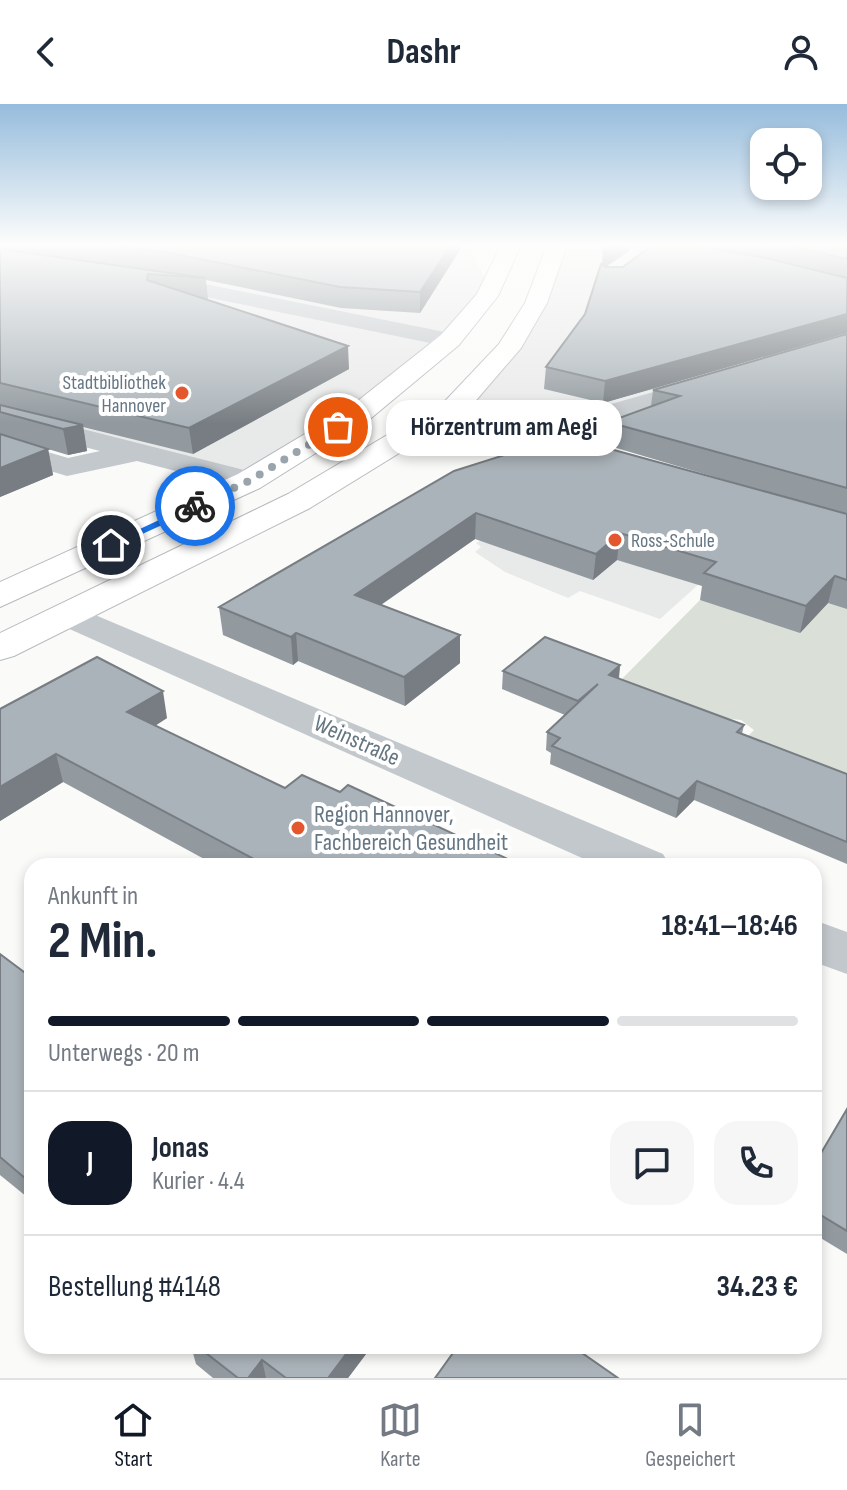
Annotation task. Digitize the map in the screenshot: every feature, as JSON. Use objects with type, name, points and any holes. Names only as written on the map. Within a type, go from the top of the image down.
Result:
[{"type":"main road","points":[[0,596],[249,481],[360,413],[450,340],[480,304]]},
{"type":"main road","points":[[0,648],[299,501],[456,406],[509,348],[535,304]]},
{"type":"street","points":[[279,304],[450,340]]},
{"type":"street","points":[[456,406],[573,424],[738,376]]},
{"type":"street","points":[[0,416],[249,481]]},
{"type":"street","points":[[573,424],[590,450]]},
{"type":"street","points":[[0,447],[67,467],[134,452]]},
{"type":"street","name":"Weinstraße","points":[[69,615],[627,858]]},
{"type":"street","points":[[822,943],[847,954]]},
{"type":"shaded area","points":[[0,304],[476,304],[450,340],[249,481],[0,416]]},
{"type":"shaded area","points":[[530,304],[847,304],[847,356],[572,424],[459,406],[511,348]]},
{"type":"shaded area","points":[[768,522],[660,619],[580,591],[568,598],[505,572],[475,552],[481,547],[476,543],[487,537]]},
{"type":"shaded area","points":[[847,588],[847,795],[734,750],[754,730],[741,720],[722,718],[618,683],[700,600],[809,604]]},
{"type":"building","points":[[0,304],[221,304],[348,346],[189,428],[0,383]]},
{"type":"building","points":[[588,304],[847,304],[847,314],[605,381],[546,367],[585,314]]},
{"type":"building","points":[[847,334],[847,488],[608,422],[680,396],[653,390]]},
{"type":"building","points":[[0,405],[83,425],[63,429],[0,412]]},
{"type":"building","points":[[577,432],[585,442],[847,514],[847,580],[835,576],[806,606],[704,573],[716,562],[620,533],[596,554],[476,513],[355,595],[460,635],[404,677],[296,633],[291,637],[219,607],[454,471]]},
{"type":"building","points":[[0,434],[48,449],[0,468]]},
{"type":"building","points":[[545,637],[620,665],[609,675],[744,725],[737,732],[847,774],[847,842],[697,781],[679,799],[552,746],[560,738],[547,732],[598,684],[578,701],[503,671]]},
{"type":"building","points":[[97,657],[163,691],[127,712],[285,788],[302,775],[340,792],[348,785],[506,858],[252,858],[56,754],[0,787],[0,709]]},
{"type":"building","points":[[0,954],[24,972],[24,1177],[0,1157]]},
{"type":"building","points":[[847,1109],[847,1231],[822,1216],[822,1151]]},
{"type":"building","points":[[207,1354],[346,1354],[328,1378],[286,1378],[262,1360],[248,1378],[238,1378]]},
{"type":"building","points":[[452,1354],[584,1354],[618,1378],[435,1378]]},
{"type":"way so far","points":[[195,506],[249,481],[338,427]]},
{"type":"place","name":"Stadtbibliothek Hannover","points":[[182,393]]},
{"type":"place","name":"Hörzentrum am Aegi","points":[[338,427]]},
{"type":"place","name":"Ross-Schule","points":[[615,540]]},
{"type":"place","name":"Region Hannover, Fachbereich Gesundheit","points":[[298,828]]},
{"type":"route","points":[[111,545],[195,506]]}]
